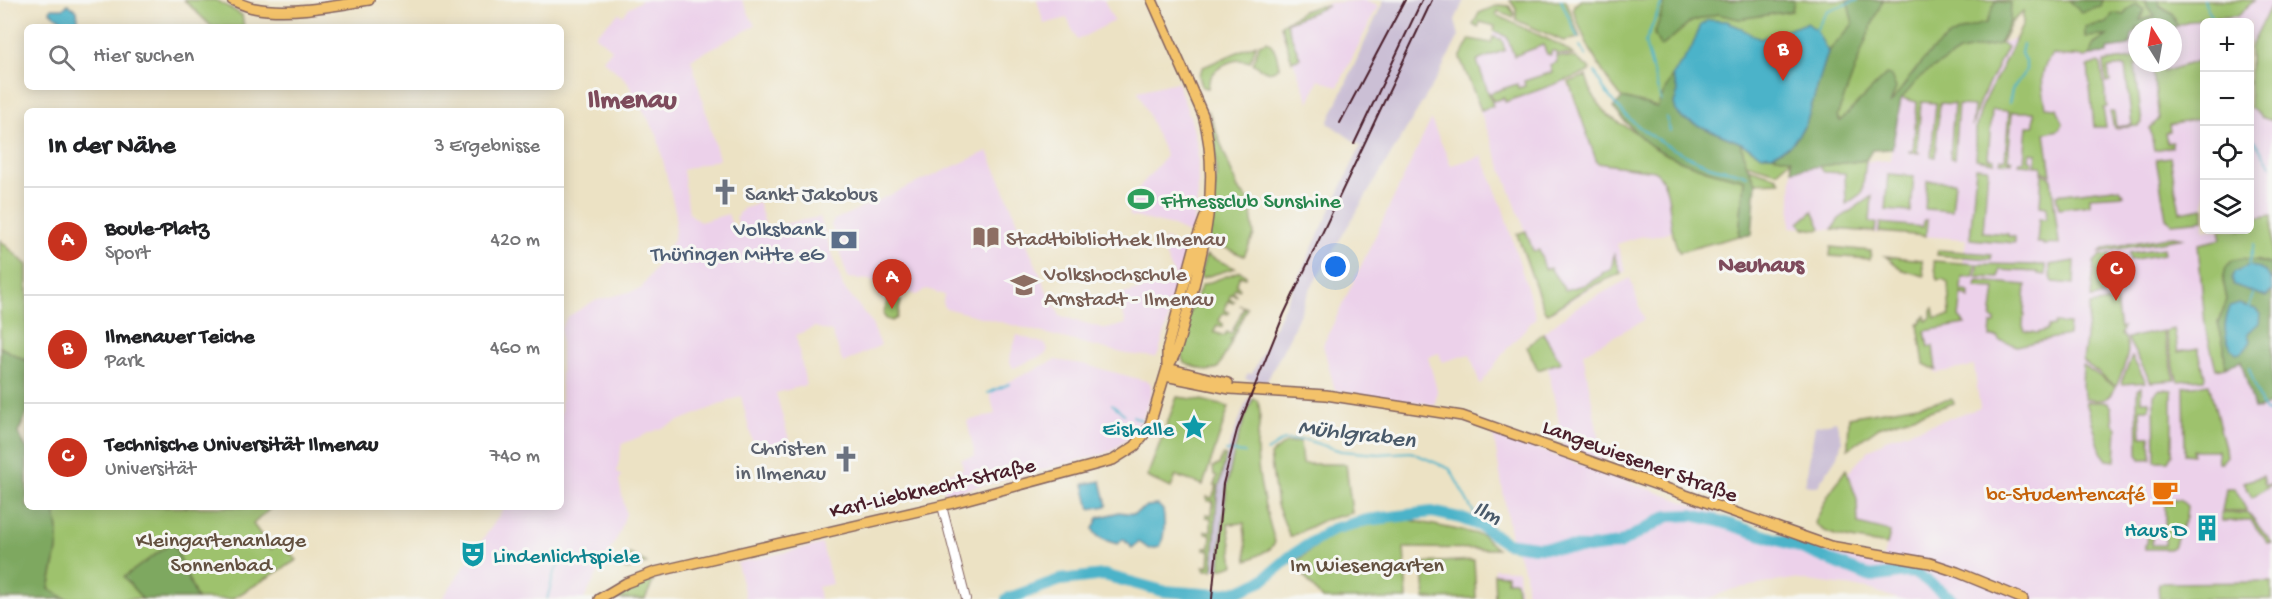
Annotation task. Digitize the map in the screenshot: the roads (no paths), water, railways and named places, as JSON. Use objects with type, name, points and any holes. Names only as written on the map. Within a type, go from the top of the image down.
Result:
[{"type":"main road","points":[[232,0],[255,8],[284,10],[369,0]]},
{"type":"main road","name":"Karl-Liebknecht-Straße","points":[[599,599],[626,583],[658,571],[942,506],[1086,469],[1122,456],[1140,442],[1149,428],[1166,372],[1167,350],[1197,238],[1208,211],[1212,177],[1208,134],[1203,115],[1152,0]]},
{"type":"main road","name":"Langewiesener Straße","points":[[1166,372],[1230,383],[1238,388],[1261,392],[1301,392],[1326,395],[1433,410],[1471,419],[1830,546],[1930,563],[2022,599]]},
{"type":"street","points":[[942,506],[966,599]]},
{"type":"water","points":[[68,4],[77,11],[79,24],[59,24],[61,20],[50,12],[51,8],[64,8]]},
{"type":"water","points":[[1708,20],[1727,21],[1760,39],[1807,23],[1816,30],[1828,52],[1806,124],[1791,145],[1772,155],[1762,155],[1741,143],[1683,119],[1676,111],[1674,103],[1678,92],[1672,76],[1691,49],[1701,25]]},
{"type":"water","points":[[2249,265],[2269,276],[2272,291],[2266,297],[2234,285],[2232,278],[2234,272]]},
{"type":"water","points":[[2239,304],[2255,309],[2260,314],[2259,323],[2248,333],[2250,341],[2244,351],[2237,354],[2226,338],[2225,326],[2230,307]]},
{"type":"water","points":[[1101,481],[1107,506],[1090,509],[1084,484]]},
{"type":"water","points":[[1158,505],[1163,510],[1164,519],[1164,533],[1160,547],[1149,549],[1139,542],[1132,548],[1123,539],[1118,544],[1103,540],[1093,529],[1098,518],[1119,512],[1134,514],[1147,506]]},
{"type":"waterway","points":[[1561,0],[1578,38]]},
{"type":"waterway","points":[[1661,101],[1645,43],[1663,0]]},
{"type":"waterway","points":[[1816,30],[1827,11],[1858,0]]},
{"type":"waterway","points":[[2203,0],[2213,18]]},
{"type":"waterway","points":[[2009,103],[2012,90],[2026,70],[2021,53],[2023,44]]},
{"type":"waterway","points":[[1580,46],[1586,56]]},
{"type":"waterway","points":[[1595,72],[1615,104],[1642,129],[1658,140],[1707,165],[1747,176]]},
{"type":"waterway","points":[[1666,117],[1670,131]]},
{"type":"waterway","points":[[2254,140],[2270,165]]},
{"type":"waterway","points":[[2249,265],[2254,244]]},
{"type":"waterway","points":[[2249,309],[2253,293]]},
{"type":"waterway","points":[[2249,368],[2262,406],[2265,411],[2272,413]]},
{"type":"waterway","name":"Mühlgraben","points":[[988,393],[1009,384]]},
{"type":"waterway","name":"Mühlgraben","points":[[1112,404],[1124,414]]},
{"type":"waterway","name":"Mühlgraben","points":[[1133,416],[1141,420]]},
{"type":"waterway","name":"Mühlgraben","points":[[1267,451],[1284,440],[1306,440],[1341,451],[1378,454],[1411,452],[1450,469],[1481,526]]},
{"type":"waterway","name":"Mühlgraben","points":[[1226,451],[1245,453]]},
{"type":"waterway","name":"Mühlgraben","points":[[1007,599],[1060,580],[1104,575],[1163,591],[1218,595],[1239,591],[1262,581],[1291,556],[1333,529],[1367,520],[1432,512],[1460,518],[1481,526],[1506,543],[1535,547],[1588,548],[1619,544],[1668,516],[1692,515],[1719,521],[1794,545],[1871,577],[1906,572],[1916,573],[1952,599]]},
{"type":"waterway","name":"Mühlgraben","points":[[547,599],[554,573],[565,554]]},
{"type":"railway","points":[[1340,123],[1405,0]]},
{"type":"railway","points":[[1354,144],[1422,0]]},
{"type":"railway","points":[[1212,599],[1223,484],[1237,430],[1284,314],[1432,0]]},
{"type":"place","name":"Ilmenauer Teiche","points":[[1783,81]]},
{"type":"place","name":"Sankt Jakobus","points":[[725,192]]},
{"type":"place","name":"Fitnessclub Sunshine","points":[[1141,199]]},
{"type":"place","name":"Stadtbibliothek Ilmenau","points":[[986,237]]},
{"type":"place","name":"Volksbank Thüringen Mitte eG","points":[[844,240]]},
{"type":"place","name":"Volkshochschule Arnstadt - Ilmenau","points":[[1024,285]]},
{"type":"place","name":"Technische Universität Ilmenau","points":[[2116,301]]},
{"type":"place","name":"Boule-Platz","points":[[892,309]]},
{"type":"place","name":"Eishalle","points":[[1194,427]]},
{"type":"place","name":"Christen in Ilmenau","points":[[846,459]]},
{"type":"place","name":"bc-Studentencafé","points":[[2165,492]]},
{"type":"place","name":"Haus D","points":[[2207,528]]},
{"type":"place","name":"Lindenlichtspiele","points":[[473,554]]},
{"type":"district","name":"Ilmenau","points":[[632,97]]},
{"type":"district","name":"Neuhaus","points":[[1761,263]]},
{"type":"water label","name":"Ilm","points":[[1488,511]]},
{"type":"park label","name":"Kleingartenanlage Sonnenbad","points":[[221,550]]},
{"type":"park label","name":"Im Wiesengarten","points":[[1367,563]]}]
